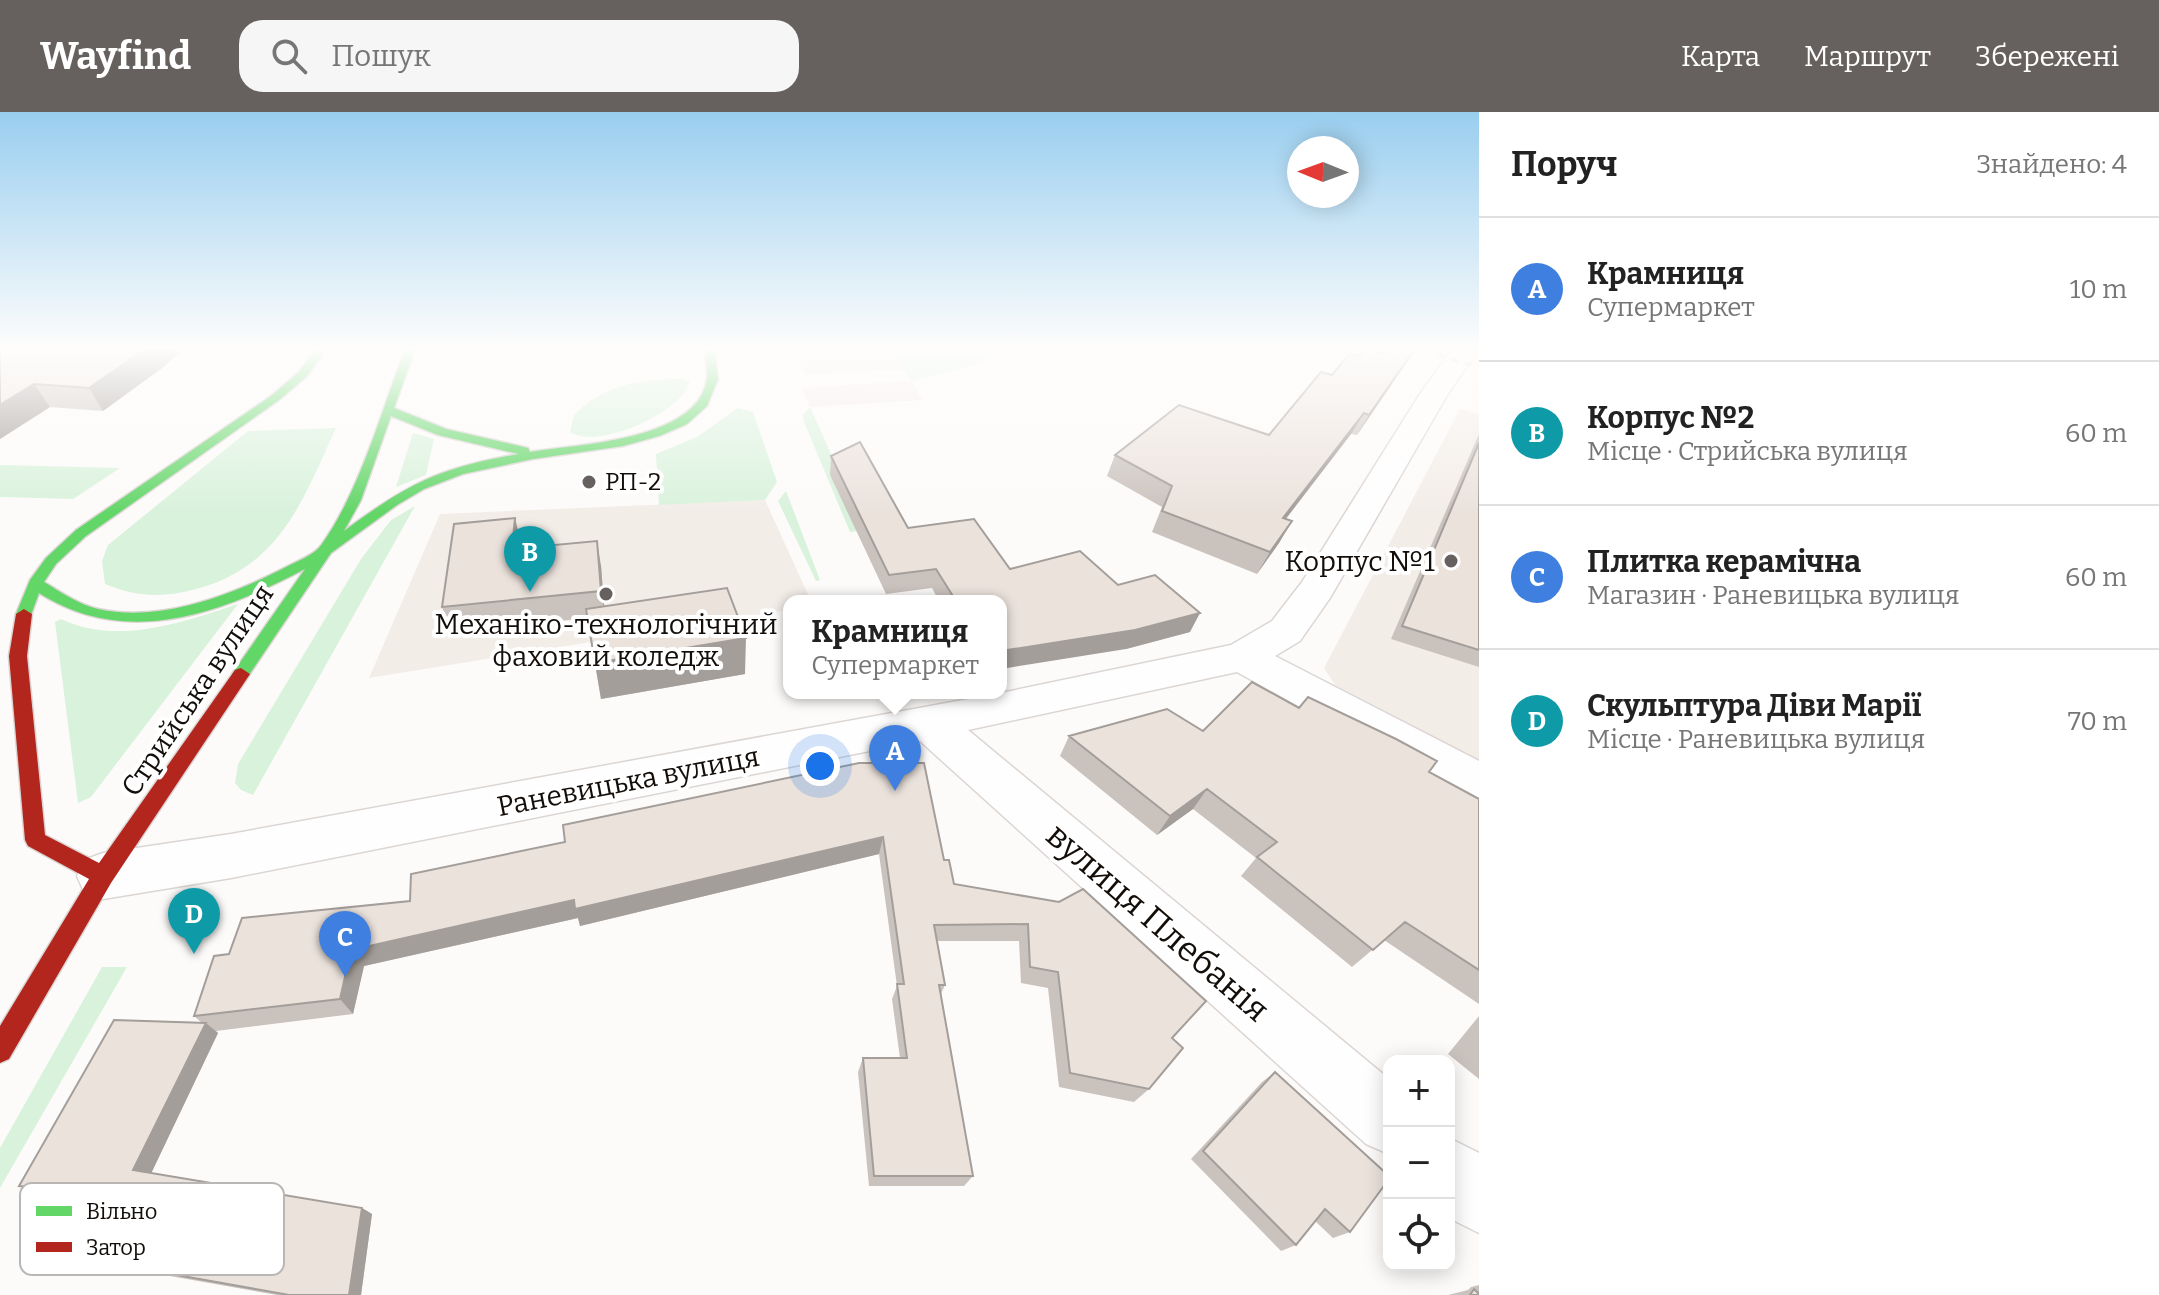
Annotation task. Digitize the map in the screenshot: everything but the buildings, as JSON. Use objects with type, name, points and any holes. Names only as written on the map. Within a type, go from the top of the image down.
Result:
[{"type":"street","points":[[103,876],[35,840],[18,656],[20,623],[35,583],[51,561],[81,533],[269,402]]},
{"type":"street","name":"Стрийська вулиця","points":[[0,1050],[103,876],[326,550],[354,500],[393,402]]},
{"type":"street","points":[[35,583],[73,608],[108,617],[155,614],[211,601],[262,584],[326,550],[394,501],[431,480],[460,470],[538,454],[606,448],[640,440],[671,428],[704,402]]},
{"type":"street","name":"Раневицька вулиця","points":[[103,876],[231,856],[928,722],[1242,657],[1286,631],[1317,589],[1429,402]]},
{"type":"street","points":[[390,411],[442,432],[538,454]]},
{"type":"street","points":[[1242,657],[1479,783]]},
{"type":"street","name":"вулиця Плебанія","points":[[928,722],[1383,1116]]},
{"type":"street","points":[[1455,1177],[1479,1198]]},
{"type":"shaded area","points":[[808,402],[887,402],[810,407]]},
{"type":"shaded area","points":[[1460,409],[1479,414],[1479,760],[1335,685],[1324,668]]},
{"type":"shaded area","name":"Механіко-технологічний фаховий коледж","points":[[765,500],[808,595],[783,595],[783,611],[369,678],[440,514]]},
{"type":"green space","points":[[589,402],[674,402],[637,425],[599,436],[570,432],[574,415]]},
{"type":"green space","points":[[810,407],[865,530],[850,532],[804,422],[803,415]]},
{"type":"green space","points":[[738,408],[753,412],[777,482],[765,500],[659,505],[656,454],[697,437]]},
{"type":"green space","points":[[336,428],[299,505],[269,547],[249,565],[225,579],[173,594],[139,594],[105,584],[102,561],[108,545],[248,431]]},
{"type":"green space","points":[[413,433],[434,439],[426,475],[396,487]]},
{"type":"green space","points":[[0,465],[120,468],[73,499],[0,497]]},
{"type":"green space","points":[[786,491],[820,580],[816,581],[778,501]]},
{"type":"green space","points":[[415,506],[253,795],[241,790],[235,783],[238,764],[361,559],[391,520]]},
{"type":"green space","points":[[238,604],[91,797],[78,803],[55,622],[61,619],[105,631],[128,631],[173,624]]},
{"type":"green space","points":[[102,967],[127,967],[0,1188],[0,1148]]},
{"type":"traffic: fast","points":[[24,614],[35,583],[51,561],[81,533],[269,402]]},
{"type":"traffic: fast","points":[[241,674],[326,550],[354,500],[390,402]]},
{"type":"traffic: fast","points":[[35,583],[58,598],[100,615],[127,618],[187,610],[249,590],[305,563],[392,502],[434,479],[508,460],[590,448],[655,434],[683,421],[703,402]]},
{"type":"traffic: fast","points":[[390,411],[442,432],[524,451]]},
{"type":"traffic: jam","points":[[24,614],[18,656],[35,840],[103,876]]},
{"type":"traffic: jam","points":[[0,1050],[103,876],[241,674]]},
{"type":"place","name":"РП-2","points":[[589,482]]},
{"type":"place","name":"Корпус №1","points":[[1451,561]]},
{"type":"place","name":"Корпус №2","points":[[530,592]]},
{"type":"place","name":"Механіко-технологічний фаховий коледж","points":[[606,594]]},
{"type":"place","name":"Крамниця","points":[[895,791]]},
{"type":"place","name":"Скульптура Діви Марії","points":[[194,954]]},
{"type":"place","name":"Плитка керамічна","points":[[345,977]]}]
